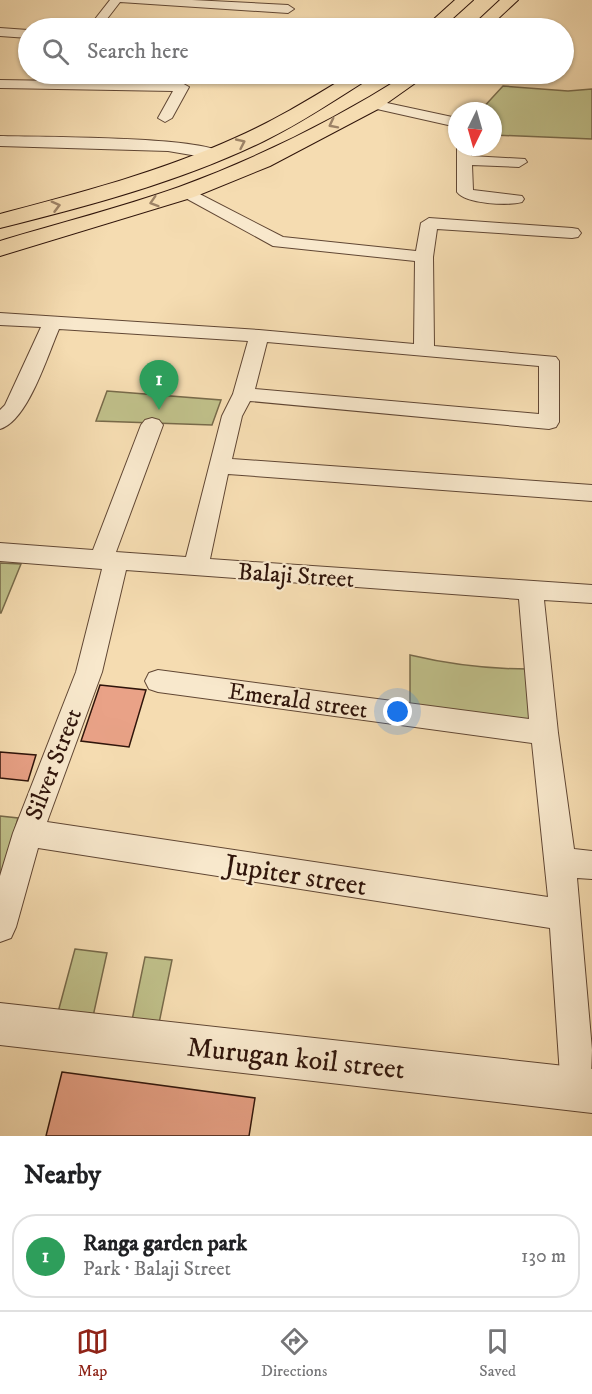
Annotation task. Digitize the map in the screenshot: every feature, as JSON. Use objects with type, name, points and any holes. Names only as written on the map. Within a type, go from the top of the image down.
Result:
[{"type":"main road","points":[[444,18],[465,0]]},
{"type":"main road","points":[[489,18],[510,0]]},
{"type":"main road","points":[[0,221],[113,190],[215,154],[242,143],[347,84]]},
{"type":"main road","points":[[0,249],[186,192],[262,161],[373,104],[404,84]]},
{"type":"street","points":[[102,18],[116,0]]},
{"type":"street","points":[[125,0],[288,9]]},
{"type":"street","points":[[0,32],[18,33]]},
{"type":"street","points":[[0,84],[182,87],[165,118]]},
{"type":"street","points":[[373,104],[448,120]]},
{"type":"street","points":[[0,141],[168,146],[215,154]]},
{"type":"street","points":[[463,156],[465,192],[473,196],[516,199]]},
{"type":"street","points":[[482,156],[519,162]]},
{"type":"street","points":[[186,192],[279,242],[424,256]]},
{"type":"street","points":[[424,351],[424,256],[429,224],[572,233]]},
{"type":"street","points":[[0,319],[259,336],[549,361],[549,422],[243,394]]},
{"type":"street","points":[[0,422],[14,408],[52,322]]},
{"type":"street","points":[[196,567],[231,416],[243,394],[259,336]]},
{"type":"street","name":"Silver Street","points":[[0,927],[27,833],[89,672],[108,560],[152,425]]},
{"type":"street","points":[[219,466],[592,493]]},
{"type":"street","name":"Balaji Street","points":[[0,552],[592,594]]},
{"type":"street","points":[[531,591],[544,734],[561,862],[585,1090]]},
{"type":"street","name":"Emerald street","points":[[158,681],[544,734]]},
{"type":"street","name":"Jupiter street","points":[[27,833],[565,915]]},
{"type":"street","points":[[561,862],[592,865]]},
{"type":"street","name":"Murugan koil street","points":[[0,1024],[585,1090]]},
{"type":"green space","points":[[503,86],[568,91],[592,89],[592,139],[502,135],[502,102],[488,102]]},
{"type":"green space","points":[[107,391],[221,400],[212,425],[96,421]]},
{"type":"green space","points":[[0,563],[21,564],[1,613],[0,613]]},
{"type":"green space","points":[[410,655],[469,666],[529,669],[534,724],[410,705]]},
{"type":"green space","points":[[0,816],[18,818],[0,882]]},
{"type":"green space","points":[[75,949],[107,953],[92,1021],[57,1016]]},
{"type":"green space","points":[[145,957],[172,960],[158,1028],[131,1025]]},
{"type":"building","points":[[100,685],[146,690],[129,747],[81,741]]},
{"type":"building","points":[[0,752],[36,755],[28,781],[0,778]]},
{"type":"building","points":[[62,1072],[255,1098],[249,1136],[46,1136]]},
{"type":"place","name":"Ranga garden park","points":[[159,410]]}]
